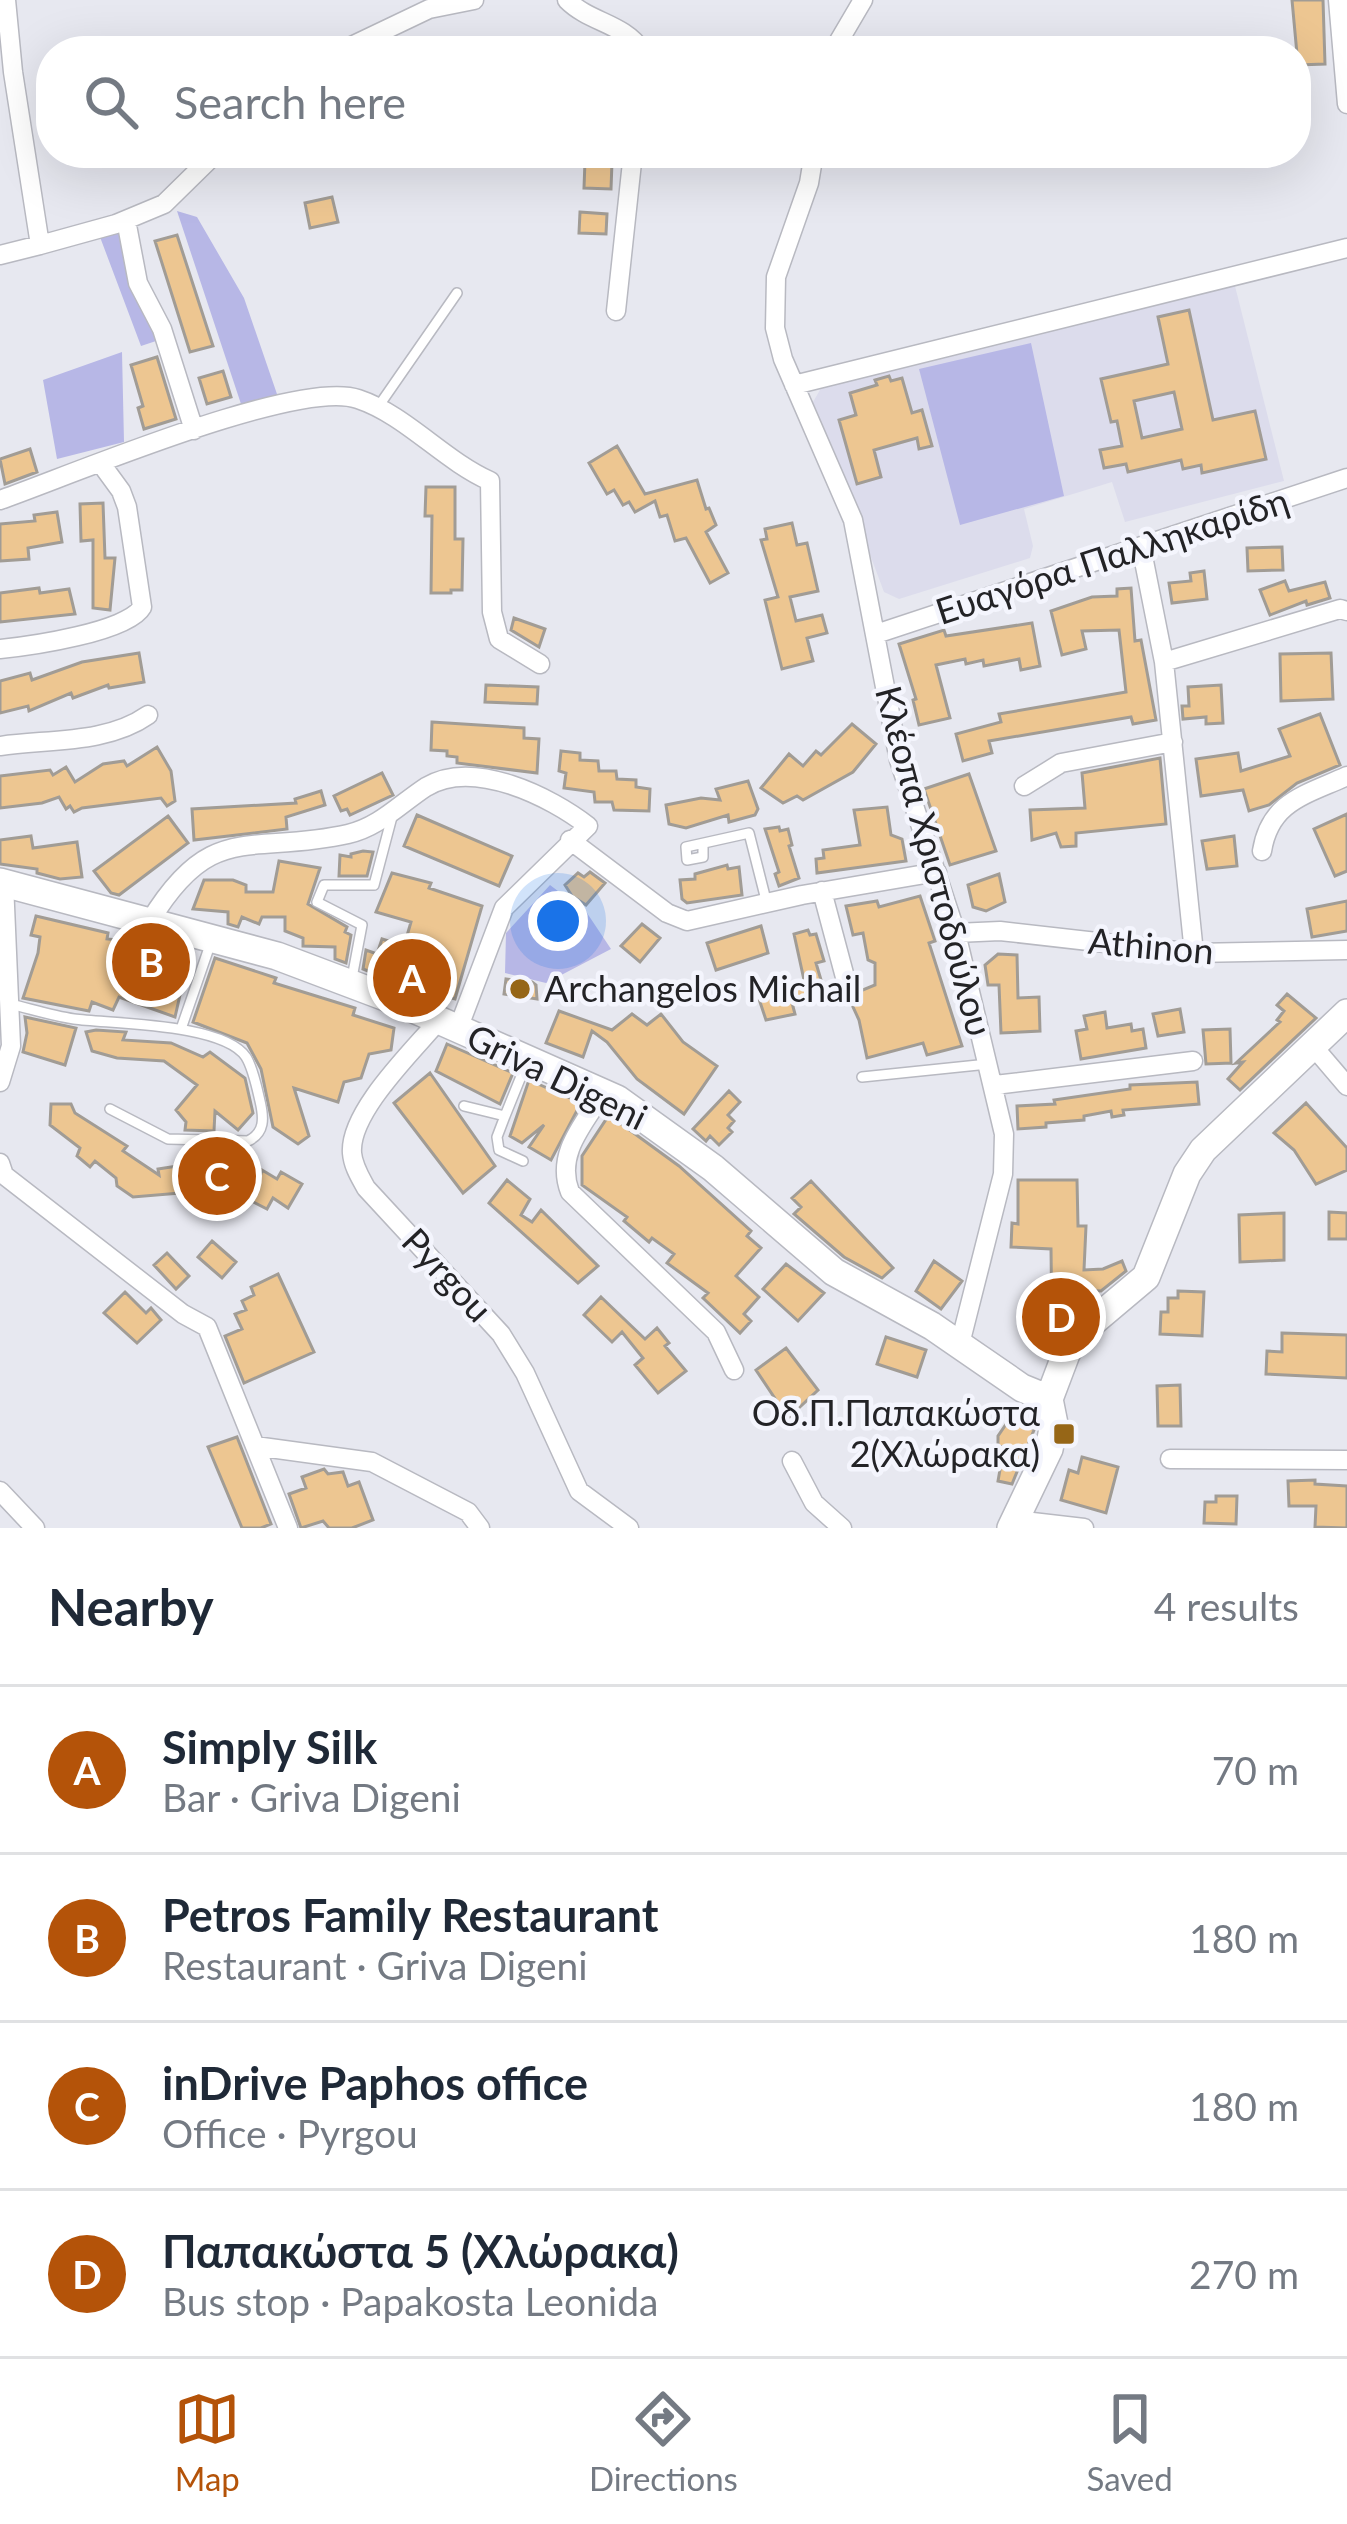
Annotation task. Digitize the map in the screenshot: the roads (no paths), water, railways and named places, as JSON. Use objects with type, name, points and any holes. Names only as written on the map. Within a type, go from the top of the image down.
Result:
[{"type":"main road","name":"Griva Digeni","points":[[2,883],[213,937],[351,983],[603,1093],[667,1131],[834,1273],[960,1344],[1005,1378],[1049,1399]]},
{"type":"main road","points":[[1013,1524],[1049,1449],[1054,1424],[1049,1399],[1076,1336],[1146,1277],[1187,1174],[1203,1150],[1347,1013]]},
{"type":"street","points":[[6,0],[40,245]]},
{"type":"street","points":[[372,36],[429,9],[474,0]]},
{"type":"street","points":[[567,0],[584,17],[630,36]]},
{"type":"street","points":[[842,36],[863,0]]},
{"type":"street","points":[[1341,2],[1347,104]]},
{"type":"street","points":[[0,254],[164,205],[201,168]]},
{"type":"street","points":[[616,310],[631,168]]},
{"type":"street","name":"Κλέοπα Χριστοδούλου","points":[[811,168],[782,253],[773,300],[779,343],[853,520],[898,760],[956,933],[1004,1134],[1003,1174],[960,1344]]},
{"type":"street","points":[[126,220],[138,283],[162,329],[194,430]]},
{"type":"street","points":[[794,385],[1347,248]]},
{"type":"street","points":[[0,500],[194,430],[325,393],[356,398],[490,481],[495,626],[499,639],[541,664]]},
{"type":"street","points":[[0,649],[119,626],[142,608],[127,507],[102,465]]},
{"type":"street","name":"Ευαγόρα Παλληκαρίδη","points":[[876,634],[1347,478]]},
{"type":"street","points":[[1142,546],[1164,662],[1194,953]]},
{"type":"street","points":[[1164,662],[1340,609],[1347,611]]},
{"type":"street","points":[[0,746],[109,733],[148,716]]},
{"type":"street","points":[[1024,786],[1061,763],[1173,742]]},
{"type":"street","points":[[1262,850],[1265,831],[1276,812],[1347,776]]},
{"type":"street","name":"Pyrgou","points":[[393,811],[440,781],[472,779],[544,796],[588,826],[504,908],[449,1024],[358,1124],[352,1156],[366,1188],[501,1334],[525,1373],[579,1491],[629,1528]]},
{"type":"street","points":[[150,921],[174,885],[204,857],[233,848],[348,834],[393,811]]},
{"type":"street","points":[[570,841],[676,918],[698,920],[822,891],[938,872]]},
{"type":"street","points":[[0,1082],[11,1046],[2,883]]},
{"type":"street","points":[[822,891],[846,981]]},
{"type":"street","name":"Athinon","points":[[956,933],[1000,931],[1194,953],[1347,950]]},
{"type":"street","points":[[1312,1045],[1347,1086]]},
{"type":"street","points":[[995,1085],[1193,1061]]},
{"type":"street","points":[[603,1093],[565,1156],[564,1178],[570,1192],[716,1332],[734,1370]]},
{"type":"street","points":[[0,1163],[4,1174],[22,1189],[206,1327],[288,1528]]},
{"type":"street","points":[[255,1446],[372,1462],[468,1512],[480,1528]]},
{"type":"street","points":[[1170,1459],[1347,1460]]},
{"type":"street","points":[[792,1461],[814,1503],[842,1528]]},
{"type":"street","points":[[0,1491],[35,1528]]},
{"type":"street","points":[[1013,1524],[1084,1528]]},
{"type":"lane","points":[[377,408],[458,293]]},
{"type":"lane","points":[[351,983],[362,926],[317,902],[324,885],[374,886],[393,811]]},
{"type":"lane","points":[[703,844],[749,833],[766,904]]},
{"type":"lane","points":[[181,1029],[213,937]]},
{"type":"lane","points":[[10,1004],[74,1019],[181,1029],[236,1046],[247,1058],[261,1106],[262,1128],[258,1137],[248,1141],[168,1139],[110,1108]]},
{"type":"lane","points":[[523,1161],[499,1150],[497,1137],[528,1059]]},
{"type":"lane","points":[[862,1077],[990,1064]]},
{"type":"lane","points":[[464,1106],[506,1116]]},
{"type":"place","name":"Petros Family Restaurant","points":[[151,962]]},
{"type":"place","name":"Simply Silk","points":[[412,978]]},
{"type":"place","name":"Archangelos Michail","points":[[520,989]]},
{"type":"place","name":"inDrive Paphos office","points":[[217,1176]]},
{"type":"place","name":"Παπακώστα 5 (Χλώρακα)","points":[[1061,1317]]},
{"type":"place","name":"Οδ.Π.Παπακώστα 2(Χλώρακα)","points":[[1064,1434]]}]
